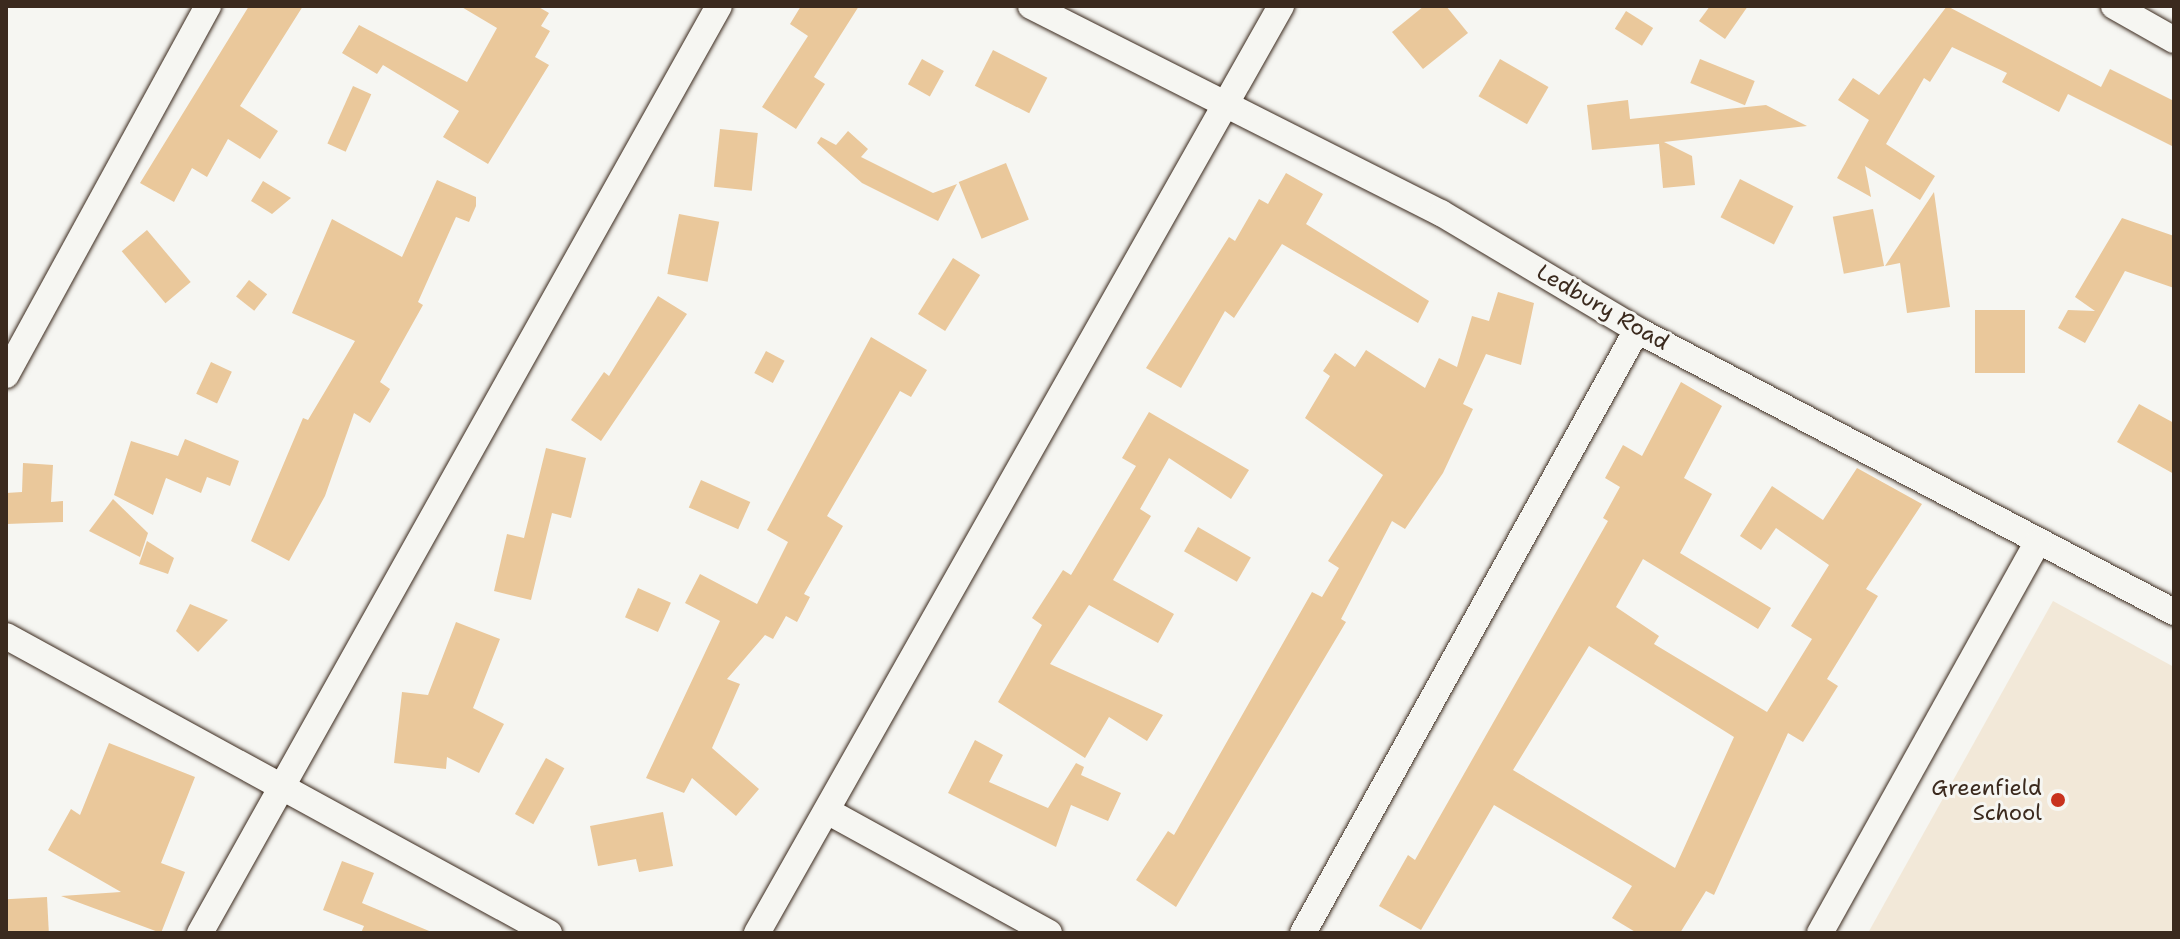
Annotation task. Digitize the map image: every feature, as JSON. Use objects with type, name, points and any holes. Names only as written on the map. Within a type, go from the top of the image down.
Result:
[{"type":"street","points":[[6,375],[208,6]]},
{"type":"street","points":[[200,933],[719,6]]},
{"type":"street","name":"Ledbury Road","points":[[1031,6],[1441,213],[1637,330],[2037,543],[2174,612]]},
{"type":"street","points":[[757,933],[829,812],[1281,6]]},
{"type":"street","points":[[2114,6],[2174,40]]},
{"type":"street","points":[[1303,933],[1637,330]]},
{"type":"street","points":[[1820,933],[2037,543]]},
{"type":"street","points":[[6,636],[549,933]]},
{"type":"street","points":[[829,812],[1049,933]]},
{"type":"shaded area","name":"Greenfield School","points":[[2053,601],[2174,667],[2174,933],[1868,933]]},
{"type":"building","points":[[249,6],[303,6],[240,106],[278,131],[260,159],[228,139],[207,177],[192,168],[174,202],[140,183]]},
{"type":"building","points":[[460,6],[537,6],[549,13],[541,26],[550,31],[535,57],[549,65],[488,164],[443,137],[459,111],[383,65],[377,74],[342,53],[359,25],[467,82],[497,28]]},
{"type":"building","points":[[801,6],[859,6],[814,77],[825,84],[796,129],[762,107],[808,36],[790,24]]},
{"type":"building","points":[[1424,6],[1446,6],[1468,33],[1423,69],[1392,32]]},
{"type":"building","points":[[1710,6],[1748,6],[1725,39],[1699,21]]},
{"type":"building","points":[[1947,6],[2101,87],[2110,69],[2174,101],[2174,147],[2068,94],[2059,112],[2002,82],[2007,73],[1952,47],[1930,82],[1924,78],[1886,144],[1935,176],[1920,200],[1865,166],[1871,197],[1837,178],[1869,120],[1838,100],[1853,78],[1879,95]]},
{"type":"building","points":[[1626,11],[1653,28],[1642,46],[1615,29]]},
{"type":"building","points":[[993,50],[1047,78],[1029,113],[975,86]]},
{"type":"building","points":[[922,59],[944,71],[930,96],[908,84]]},
{"type":"building","points":[[1500,59],[1548,87],[1527,124],[1478,96]]},
{"type":"building","points":[[1700,59],[1755,81],[1745,105],[1690,83]]},
{"type":"building","points":[[353,86],[371,94],[346,152],[327,144]]},
{"type":"building","points":[[1628,100],[1630,119],[1766,105],[1807,126],[1664,142],[1692,156],[1695,185],[1663,188],[1659,144],[1592,150],[1587,105]]},
{"type":"building","points":[[720,129],[758,133],[752,191],[714,187]]},
{"type":"building","points":[[848,131],[868,149],[861,157],[933,193],[957,184],[938,221],[862,183],[817,143],[821,137],[836,145]]},
{"type":"building","points":[[1006,163],[1029,220],[982,239],[959,182]]},
{"type":"building","points":[[1286,173],[1323,194],[1306,224],[1429,301],[1418,323],[1282,244],[1234,318],[1225,311],[1181,388],[1146,368],[1229,237],[1235,241],[1259,199],[1268,204]]},
{"type":"building","points":[[1740,179],[1793,206],[1774,245],[1720,217]]},
{"type":"building","points":[[437,180],[476,197],[476,206],[469,222],[456,217],[418,302],[423,305],[380,382],[390,389],[370,423],[354,413],[325,496],[289,561],[251,541],[303,418],[308,420],[355,341],[292,313],[332,219],[402,257]]},
{"type":"building","points":[[263,181],[291,198],[272,214],[251,201]]},
{"type":"building","points":[[1934,192],[1950,307],[1907,313],[1900,263],[1885,266]]},
{"type":"building","points":[[1873,209],[1884,266],[1844,274],[1833,217]]},
{"type":"building","points":[[679,214],[719,222],[708,282],[667,274]]},
{"type":"building","points":[[2122,218],[2174,236],[2174,288],[2125,271],[2085,343],[2058,328],[2068,310],[2095,311],[2075,297]]},
{"type":"building","points":[[147,230],[191,282],[165,303],[122,251]]},
{"type":"building","points":[[953,258],[980,275],[945,331],[918,314]]},
{"type":"building","points":[[249,280],[267,294],[254,311],[236,297]]},
{"type":"building","points":[[1498,292],[1534,303],[1521,365],[1486,354],[1463,404],[1473,409],[1443,473],[1405,529],[1392,521],[1341,619],[1346,622],[1176,907],[1136,880],[1168,831],[1174,835],[1312,592],[1322,597],[1339,568],[1328,561],[1383,475],[1305,418],[1330,376],[1323,371],[1335,353],[1355,367],[1366,350],[1425,388],[1439,358],[1457,367],[1472,316],[1489,321]]},
{"type":"building","points":[[658,296],[687,314],[601,441],[571,420],[604,372],[609,376]]},
{"type":"building","points":[[1975,310],[2025,310],[2025,373],[1975,373]]},
{"type":"building","points":[[871,337],[927,370],[911,397],[900,391],[827,516],[843,526],[804,594],[810,597],[797,622],[786,616],[773,639],[765,635],[727,679],[740,684],[712,748],[759,789],[736,816],[692,778],[684,793],[646,778],[720,621],[685,603],[700,574],[757,604],[788,542],[767,530]]},
{"type":"building","points":[[766,351],[785,361],[773,383],[754,373]]},
{"type":"building","points":[[211,362],[232,372],[217,403],[196,394]]},
{"type":"building","points":[[1681,382],[1722,406],[1684,478],[1712,494],[1680,553],[1771,608],[1758,629],[1643,559],[1616,607],[1659,636],[1654,644],[1767,712],[1812,639],[1791,626],[1829,565],[1776,528],[1761,550],[1740,536],[1772,486],[1823,520],[1857,468],[1922,504],[1866,589],[1878,596],[1827,679],[1838,686],[1803,742],[1788,733],[1714,895],[1706,891],[1680,933],[1637,933],[1612,918],[1632,886],[1494,805],[1421,930],[1379,906],[1408,855],[1415,860],[1608,521],[1603,518],[1620,487],[1605,478],[1623,445],[1642,456]],"holes":[[[1589,646],[1734,737],[1675,868],[1513,770]]]},
{"type":"building","points":[[2139,404],[2174,423],[2174,474],[2117,442]]},
{"type":"building","points":[[1149,412],[1249,470],[1231,499],[1169,458],[1140,509],[1151,516],[1113,580],[1174,614],[1158,643],[1089,605],[1050,664],[1163,715],[1147,741],[1109,717],[1085,758],[998,702],[1042,625],[1032,618],[1063,570],[1071,575],[1136,466],[1122,458]]},
{"type":"building","points":[[185,439],[239,461],[230,486],[207,477],[201,493],[166,478],[153,515],[114,495],[131,441],[178,456]]},
{"type":"building","points":[[546,448],[586,458],[571,518],[552,513],[531,600],[494,591],[507,534],[524,538]]},
{"type":"building","points":[[23,463],[53,465],[51,502],[63,501],[63,522],[6,524],[6,493],[22,492]]},
{"type":"building","points":[[701,480],[750,502],[738,529],[689,507]]},
{"type":"building","points":[[113,499],[148,533],[140,557],[89,531]]},
{"type":"building","points":[[1198,527],[1251,558],[1237,582],[1184,551]]},
{"type":"building","points":[[147,541],[174,558],[168,574],[139,564]]},
{"type":"building","points":[[638,588],[671,603],[658,632],[625,617]]},
{"type":"building","points":[[190,604],[228,620],[198,652],[176,631]]},
{"type":"building","points":[[456,622],[500,639],[473,708],[504,724],[479,773],[447,757],[446,769],[394,763],[402,692],[428,695]]},
{"type":"building","points":[[975,740],[1003,755],[989,782],[1048,808],[1076,763],[1084,767],[1081,775],[1121,793],[1108,821],[1071,805],[1056,847],[948,793]]},
{"type":"building","points":[[109,743],[195,777],[161,863],[185,872],[161,933],[61,896],[121,892],[48,850],[71,809],[80,815]]},
{"type":"building","points":[[546,758],[564,768],[533,824],[515,814]]},
{"type":"building","points":[[663,812],[673,866],[639,872],[636,859],[598,866],[590,826]]},
{"type":"building","points":[[342,861],[374,873],[362,903],[434,933],[361,933],[364,926],[323,910]]},
{"type":"building","points":[[47,897],[49,933],[8,933],[6,899]]},
{"type":"place","name":"Greenfield School","points":[[2058,800]]}]
